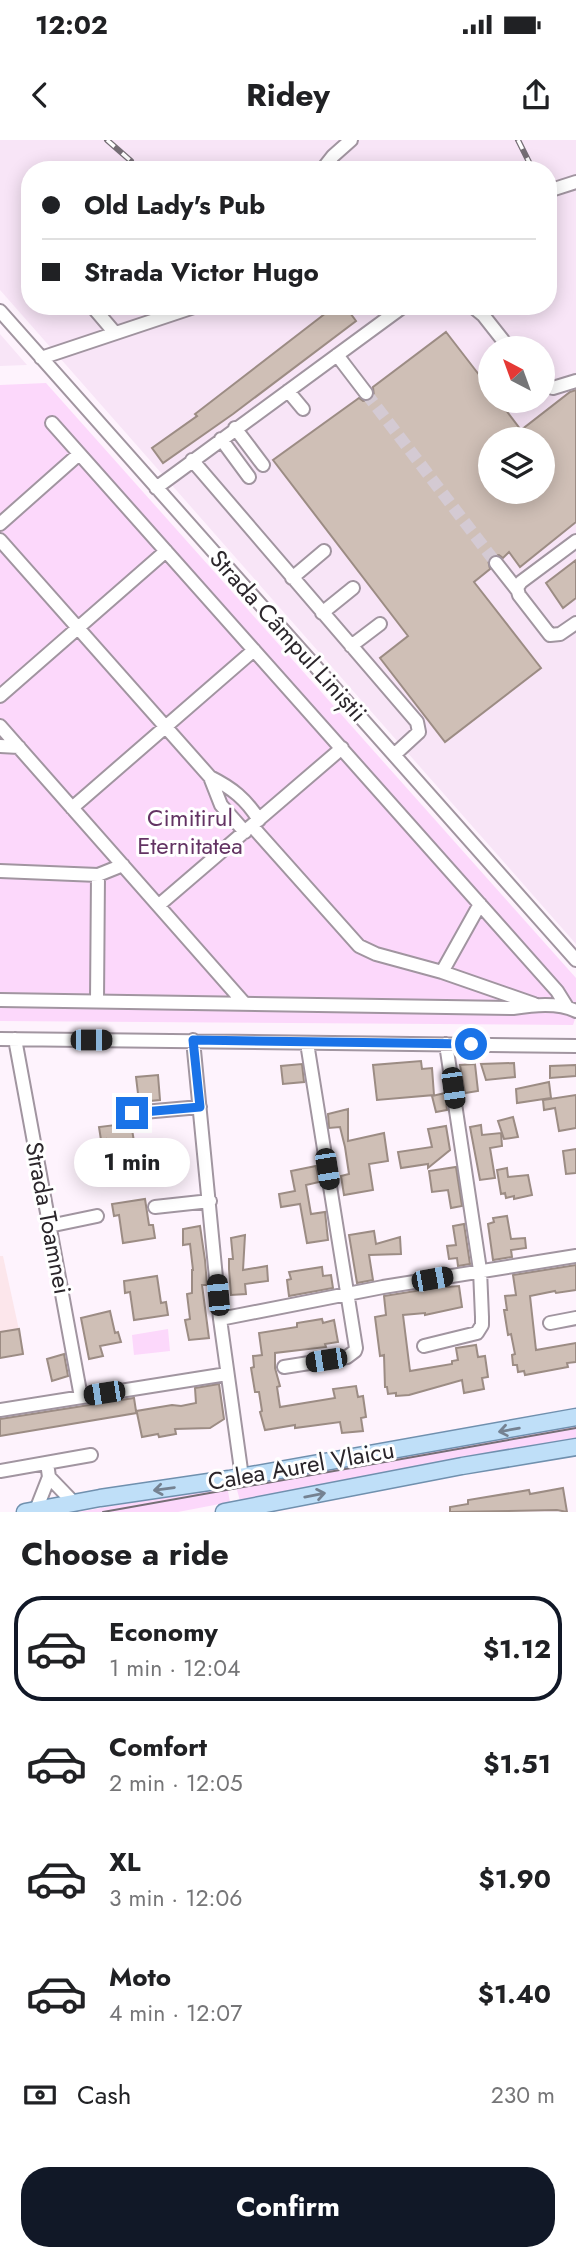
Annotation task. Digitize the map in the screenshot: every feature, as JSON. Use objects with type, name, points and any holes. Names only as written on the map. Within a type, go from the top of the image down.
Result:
[{"type":"main road","name":"Calea Aurel Vlaicu","points":[[30,1511],[242,1477],[576,1417]]},
{"type":"main road","name":"Calea Aurel Vlaicu","points":[[224,1512],[258,1509],[512,1457],[576,1447]]},
{"type":"street","points":[[330,140],[339,150]]},
{"type":"street","points":[[330,161],[351,140]]},
{"type":"street","points":[[557,188],[576,182]]},
{"type":"street","name":"Strada Câmpul Liniștii","points":[[0,311],[576,960]]},
{"type":"street","points":[[100,315],[115,333]]},
{"type":"street","points":[[41,358],[170,315]]},
{"type":"street","points":[[156,488],[392,315]]},
{"type":"street","points":[[482,315],[499,336]]},
{"type":"street","points":[[337,355],[366,393]]},
{"type":"street","points":[[555,387],[576,381]]},
{"type":"street","points":[[288,391],[303,409]]},
{"type":"street","points":[[52,423],[571,1009]]},
{"type":"street","points":[[235,428],[263,465]]},
{"type":"street","points":[[221,439],[249,477]]},
{"type":"street","points":[[0,524],[79,454]]},
{"type":"street","points":[[192,460],[419,725],[416,735],[394,755]]},
{"type":"street","points":[[0,540],[210,778],[227,814],[252,826],[359,946],[376,954],[442,972],[535,1005],[571,1009]]},
{"type":"street","points":[[518,591],[521,582],[576,541]]},
{"type":"street","points":[[0,696],[166,551]]},
{"type":"street","points":[[292,578],[324,551]]},
{"type":"street","points":[[496,563],[550,635],[560,634],[576,623]]},
{"type":"street","points":[[322,613],[353,588]]},
{"type":"street","points":[[351,646],[380,624]]},
{"type":"street","points":[[72,807],[254,650]]},
{"type":"street","points":[[0,726],[245,1004]]},
{"type":"street","points":[[0,746],[19,747]]},
{"type":"street","points":[[159,905],[342,748]]},
{"type":"street","points":[[210,778],[236,791],[245,799],[252,826]]},
{"type":"street","points":[[0,871],[98,875],[123,865]]},
{"type":"street","points":[[97,1000],[98,875]]},
{"type":"street","points":[[442,972],[480,904]]},
{"type":"street","points":[[0,1000],[513,1008],[535,1005]]},
{"type":"street","points":[[0,1039],[575,1045]]},
{"type":"street","name":"Strada Toamnei","points":[[15,1040],[81,1397]]},
{"type":"street","points":[[193,1040],[220,1319],[242,1477]]},
{"type":"street","points":[[284,1367],[347,1357],[355,1351],[307,1043]]},
{"type":"street","points":[[424,1346],[477,1334],[482,1317],[480,1270],[446,1044]]},
{"type":"street","points":[[132,1113],[200,1107]]},
{"type":"street","points":[[155,1207],[210,1200]]},
{"type":"street","points":[[50,1226],[97,1216]]},
{"type":"street","points":[[220,1319],[480,1270],[576,1256]]},
{"type":"street","points":[[550,1323],[576,1318]]},
{"type":"street","points":[[0,1410],[227,1374]]},
{"type":"street","points":[[0,1471],[91,1455]]},
{"type":"street","points":[[47,1463],[49,1477],[75,1504]]},
{"type":"street","points":[[30,1511],[49,1477]]},
{"type":"shaded area","points":[[0,140],[576,140],[576,944],[22,315],[557,315],[557,161],[21,161],[21,314],[0,290]]},
{"type":"shaded area","points":[[0,334],[27,365],[0,366]]},
{"type":"shaded area","points":[[0,1256],[3,1256],[24,1353],[0,1357]]},
{"type":"green space","name":"Cimitirul Eternitatea","points":[[46,383],[576,978],[576,1016],[573,1025],[0,1021],[0,385]]},
{"type":"green space","points":[[168,1329],[170,1351],[134,1355],[132,1335]]},
{"type":"green space","points":[[576,1421],[576,1440],[530,1446],[240,1501],[236,1486]]},
{"type":"green space","points":[[227,1486],[230,1502],[178,1512],[78,1512]]},
{"type":"building","points":[[323,315],[352,315],[356,321],[163,463],[152,448],[197,416],[195,414]]},
{"type":"building","points":[[446,332],[478,373],[478,413],[508,413],[519,427],[478,427],[478,504],[555,504],[555,427],[525,427],[543,413],[555,413],[555,404],[576,390],[576,522],[520,567],[509,552],[503,558],[499,555],[491,556],[488,560],[490,569],[474,582],[541,668],[445,742],[380,658],[408,636],[273,460],[359,398],[363,401],[371,400],[374,396],[373,387]]},
{"type":"building","points":[[576,560],[576,598],[563,608],[546,583]]},
{"type":"building","points":[[421,1061],[422,1069],[432,1068],[434,1095],[377,1100],[373,1065]]},
{"type":"building","points":[[514,1063],[515,1077],[486,1080],[481,1064]]},
{"type":"building","points":[[302,1064],[304,1082],[283,1084],[281,1066]]},
{"type":"building","points":[[475,1064],[478,1091],[465,1093],[460,1065]]},
{"type":"building","points":[[576,1065],[576,1076],[550,1078],[550,1066]]},
{"type":"building","points":[[158,1075],[160,1100],[139,1102],[136,1077]]},
{"type":"building","points":[[549,1082],[551,1098],[517,1103],[516,1089]]},
{"type":"building","points":[[445,1093],[447,1110],[436,1112],[432,1096]]},
{"type":"building","points":[[576,1095],[576,1128],[559,1131],[555,1108],[544,1110],[543,1100]]},
{"type":"building","points":[[348,1109],[348,1141],[384,1133],[388,1161],[369,1164],[373,1190],[344,1195],[341,1176],[349,1174],[345,1147],[340,1127],[329,1128],[328,1114]]},
{"type":"building","points":[[513,1117],[518,1137],[504,1139],[498,1121]]},
{"type":"building","points":[[131,1123],[135,1148],[140,1147],[142,1161],[109,1165],[106,1139],[101,1140],[99,1127]]},
{"type":"building","points":[[481,1125],[482,1135],[501,1133],[502,1146],[490,1148],[495,1178],[480,1180],[470,1127]]},
{"type":"building","points":[[446,1126],[450,1150],[428,1168],[428,1164],[401,1168],[398,1152],[432,1147],[428,1129]]},
{"type":"building","points":[[576,1149],[576,1173],[566,1174],[563,1151]]},
{"type":"building","points":[[316,1166],[319,1182],[306,1185],[311,1214],[325,1212],[328,1240],[307,1243],[300,1204],[281,1207],[279,1194],[295,1191],[291,1171]]},
{"type":"building","points":[[456,1167],[462,1206],[451,1208],[448,1190],[432,1192],[429,1171]]},
{"type":"building","points":[[507,1168],[508,1177],[528,1175],[532,1195],[514,1199],[514,1196],[506,1198],[505,1193],[501,1194],[497,1170]]},
{"type":"building","points":[[145,1199],[149,1225],[153,1225],[155,1238],[123,1243],[119,1215],[114,1216],[112,1204]]},
{"type":"building","points":[[507,1216],[511,1239],[525,1238],[526,1248],[511,1250],[512,1257],[493,1260],[488,1224],[494,1222],[493,1218]]},
{"type":"building","points":[[464,1224],[470,1264],[458,1266],[457,1258],[449,1259],[447,1246],[456,1245],[453,1226]]},
{"type":"building","points":[[200,1226],[207,1285],[202,1285],[209,1338],[189,1340],[185,1320],[190,1319],[187,1294],[192,1293],[193,1270],[190,1244],[183,1245],[183,1229]]},
{"type":"building","points":[[374,1231],[376,1244],[400,1237],[401,1254],[369,1255],[373,1280],[357,1283],[349,1235]]},
{"type":"building","points":[[245,1235],[243,1270],[267,1266],[268,1281],[245,1284],[246,1294],[231,1295],[231,1238]]},
{"type":"building","points":[[576,1265],[576,1290],[530,1296],[536,1350],[576,1343],[576,1362],[567,1363],[568,1367],[525,1375],[524,1371],[518,1372],[517,1365],[513,1365],[512,1355],[515,1354],[511,1334],[508,1335],[504,1310],[507,1310],[505,1296],[516,1295],[513,1275]]},
{"type":"building","points":[[322,1267],[323,1276],[331,1275],[333,1288],[289,1296],[289,1272]]},
{"type":"building","points":[[157,1276],[161,1303],[166,1302],[168,1315],[134,1320],[130,1292],[125,1293],[124,1281]]},
{"type":"building","points":[[459,1286],[462,1307],[425,1315],[403,1315],[410,1371],[452,1364],[452,1361],[458,1360],[456,1348],[476,1345],[478,1357],[485,1356],[488,1377],[482,1378],[484,1389],[464,1393],[462,1380],[409,1395],[388,1394],[385,1387],[384,1355],[380,1356],[375,1317],[386,1315],[384,1296]]},
{"type":"building","points":[[110,1311],[115,1333],[118,1332],[121,1342],[100,1346],[103,1356],[89,1359],[81,1318]]},
{"type":"building","points":[[322,1319],[323,1323],[334,1320],[338,1342],[325,1344],[326,1347],[275,1353],[280,1407],[335,1398],[333,1389],[356,1386],[358,1397],[363,1396],[366,1417],[361,1418],[363,1431],[342,1433],[340,1422],[265,1430],[260,1412],[259,1392],[255,1392],[251,1368],[254,1367],[253,1356],[262,1355],[259,1333],[297,1327],[297,1323]]},
{"type":"building","points":[[19,1329],[23,1354],[0,1358],[0,1332]]},
{"type":"building","points":[[64,1354],[68,1376],[52,1381],[47,1359]]},
{"type":"building","points":[[219,1384],[224,1419],[210,1428],[175,1429],[176,1434],[142,1437],[137,1413],[0,1436],[0,1419],[134,1398],[136,1411],[181,1406],[196,1403],[195,1388]]},
{"type":"building","points":[[563,1488],[567,1512],[450,1512],[450,1507],[468,1504],[468,1500],[529,1490],[530,1494]]},
{"type":"tunnel","points":[[366,393],[496,563]]},
{"type":"tram line","points":[[103,1512],[576,1428]]},
{"type":"railway","points":[[107,140],[131,161]]},
{"type":"railway","points":[[518,140],[528,161]]},
{"type":"route","points":[[132,1113],[200,1107],[193,1040],[471,1044]]}]
